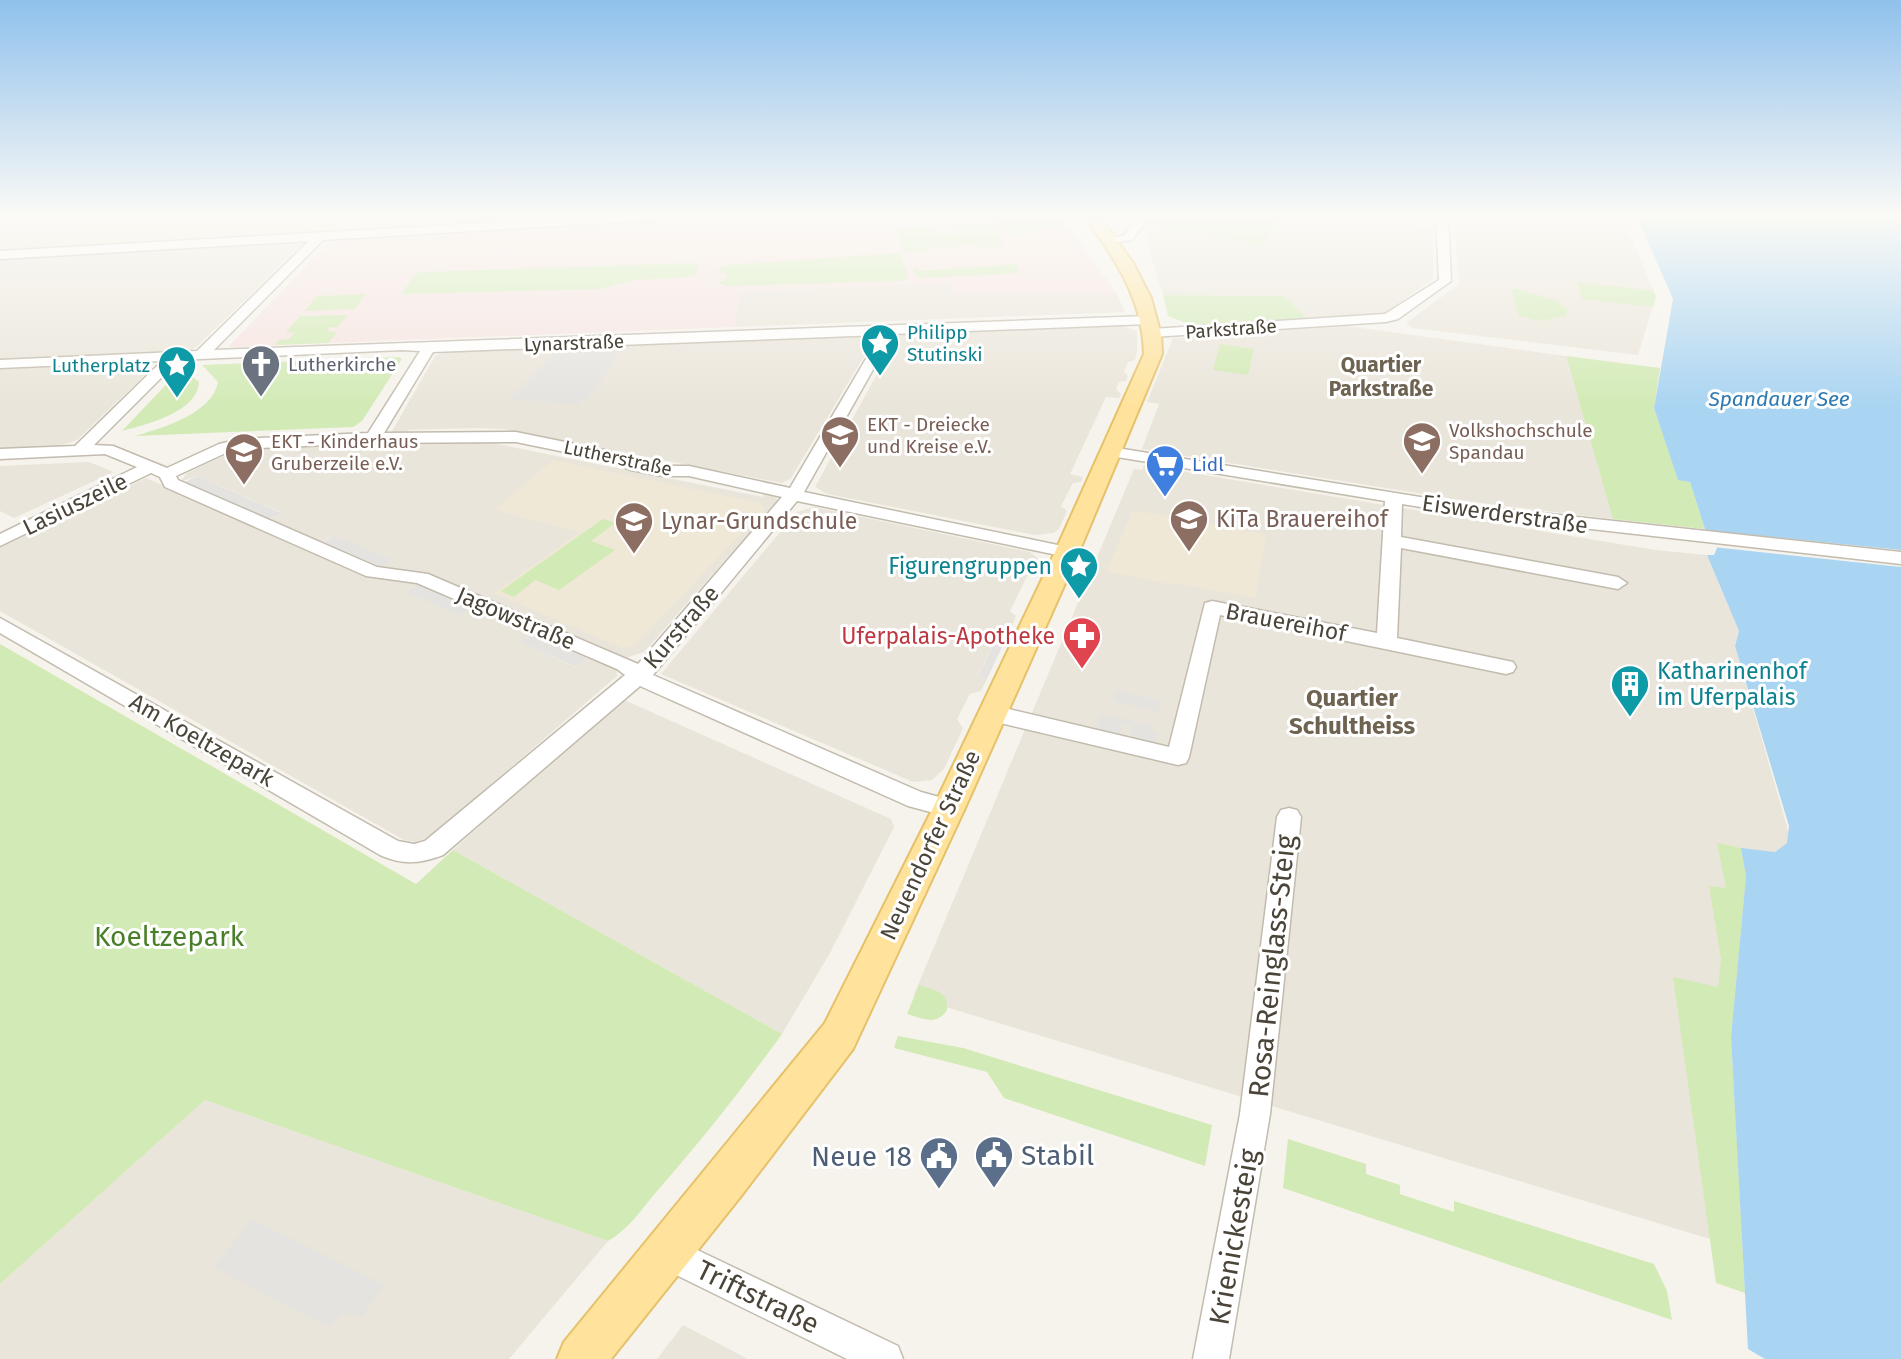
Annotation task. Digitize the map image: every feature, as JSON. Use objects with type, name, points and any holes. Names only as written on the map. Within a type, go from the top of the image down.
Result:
[{"type":"main road","points":[[1132,280],[1150,326]]},
{"type":"main road","name":"Neuendorfer Straße","points":[[581,1359],[839,1036],[949,808],[1111,452],[1153,354],[1150,326]]},
{"type":"street","points":[[201,355],[276,280]]},
{"type":"street","name":"Parkstraße","points":[[1150,326],[1392,316],[1445,280]]},
{"type":"street","name":"Lynarstraße","points":[[0,364],[886,330],[1150,326]]},
{"type":"street","name":"Kurstraße","points":[[404,855],[418,856],[435,848],[652,664],[794,494],[887,336],[886,330]]},
{"type":"street","points":[[373,438],[429,348]]},
{"type":"street","points":[[80,450],[173,358]]},
{"type":"street","name":"Lutherstraße","points":[[159,470],[233,445],[373,438],[516,438],[609,456],[631,465],[663,471],[689,471],[1067,552]]},
{"type":"street","name":"Jagowstraße","points":[[0,454],[107,449],[159,470],[172,484],[373,572],[421,578],[624,664],[650,683],[916,800],[949,808]]},
{"type":"street","name":"Eiswerderstraße","points":[[1111,452],[1476,512],[1901,558]]},
{"type":"street","name":"Lasiuszeile","points":[[0,541],[159,470]]},
{"type":"street","points":[[1387,642],[1394,498]]},
{"type":"street","points":[[1394,541],[1618,583]]},
{"type":"street","name":"Brauereihof","points":[[992,713],[1176,765],[1212,607],[1506,667]]},
{"type":"street","name":"Am Koeltzepark","points":[[0,624],[404,855]]},
{"type":"street","name":"Rosa-Reinglass-Steig","points":[[1255,1114],[1289,817]]},
{"type":"street","name":"Krienickesteig","points":[[1211,1359],[1255,1114]]},
{"type":"street","name":"Triftstraße","points":[[668,1253],[885,1359]]},
{"type":"shaded area","points":[[0,280],[265,280],[194,349],[179,353],[0,360]]},
{"type":"shaded area","points":[[292,280],[1107,280],[1117,294],[953,294],[950,283],[740,291],[734,327],[228,347]]},
{"type":"shaded area","points":[[1159,280],[1431,280],[1385,313],[1306,318],[1284,296],[1163,295]]},
{"type":"shaded area","points":[[1459,280],[1649,280],[1656,296],[1638,355],[1413,328],[1406,323],[1459,284]]},
{"type":"shaded area","points":[[950,283],[953,294],[1117,294],[1125,312],[734,327],[740,291]]},
{"type":"shaded area","points":[[1119,325],[1137,331],[1135,360],[1128,362],[1124,372],[1128,376],[1126,381],[1119,382],[1116,390],[1121,394],[1119,398],[1106,397],[1070,474],[1083,477],[1081,482],[1073,483],[1061,506],[1067,511],[1059,529],[1053,533],[1035,535],[827,494],[815,487],[898,336],[908,333]]},
{"type":"shaded area","points":[[1347,326],[1566,356],[1613,519],[1473,502],[1142,449],[1159,404],[1147,402],[1173,338]]},
{"type":"shaded area","points":[[869,335],[875,338],[791,478],[782,483],[503,429],[407,430],[409,435],[391,433],[435,356],[445,352]]},
{"type":"shaded area","points":[[619,348],[615,362],[590,395],[578,405],[509,399],[556,351]]},
{"type":"shaded area","points":[[145,364],[151,369],[77,440],[59,446],[0,449],[0,369]]},
{"type":"shaded area","points":[[477,440],[763,497],[763,491],[777,494],[777,501],[644,652],[625,658],[424,573],[381,567],[392,560],[335,535],[320,543],[268,521],[281,512],[197,476],[180,482],[187,473],[236,450]]},
{"type":"shaded area","name":"Lynar-Grundschule","points":[[553,460],[760,503],[764,509],[635,645],[623,648],[494,593],[580,532],[494,510]]},
{"type":"shaded area","points":[[89,462],[114,472],[14,518],[0,511],[0,466]]},
{"type":"shaded area","points":[[1144,465],[1655,550],[1707,555],[1739,631],[1735,646],[1789,834],[1787,843],[1775,852],[1742,849],[1746,876],[1731,1037],[1743,1249],[913,997],[1134,469],[1142,470]]},
{"type":"shaded area","points":[[197,476],[282,513],[270,519],[185,482]]},
{"type":"shaded area","points":[[146,478],[375,578],[414,582],[418,584],[407,592],[459,615],[474,606],[533,632],[521,642],[575,667],[590,656],[616,668],[617,676],[431,836],[416,842],[404,840],[0,611],[0,547]]},
{"type":"shaded area","points":[[814,507],[1030,552],[1041,561],[1037,575],[1027,576],[1010,611],[1016,616],[1012,626],[1001,629],[979,673],[986,681],[981,691],[970,694],[957,719],[963,728],[944,769],[932,780],[913,782],[661,674],[797,512]]},
{"type":"shaded area","name":"KiTa Brauereihof","points":[[1133,510],[1266,535],[1255,598],[1106,571]]},
{"type":"shaded area","points":[[335,535],[393,560],[381,567],[323,542]]},
{"type":"shaded area","points":[[418,584],[470,608],[460,616],[406,592]]},
{"type":"shaded area","points":[[1012,626],[986,681],[979,674],[1001,629]]},
{"type":"shaded area","points":[[532,634],[587,658],[576,667],[520,642]]},
{"type":"shaded area","points":[[1117,690],[1161,701],[1158,712],[1113,701]]},
{"type":"shaded area","points":[[622,699],[891,819],[894,827],[830,953],[782,1034],[453,850]]},
{"type":"shaded area","points":[[1102,714],[1152,725],[1151,731],[1158,733],[1154,745],[1130,739],[1133,726],[1123,724],[1119,736],[1094,730]]},
{"type":"shaded area","points":[[205,1100],[608,1241],[509,1359],[0,1359],[0,1284]]},
{"type":"shaded area","points":[[252,1219],[385,1285],[363,1316],[341,1314],[331,1327],[280,1303],[213,1267]]},
{"type":"shaded area","points":[[683,1325],[748,1359],[657,1359]]},
{"type":"green space","points":[[411,280],[632,280],[599,289],[402,294]]},
{"type":"green space","points":[[903,280],[724,286],[716,281]]},
{"type":"green space","points":[[1577,282],[1653,291],[1656,296],[1653,307],[1582,299]]},
{"type":"green space","points":[[1517,289],[1557,301],[1568,310],[1565,316],[1538,321],[1518,315],[1512,290]]},
{"type":"green space","points":[[366,294],[355,309],[304,311],[317,296]]},
{"type":"green space","points":[[1163,295],[1284,296],[1306,318],[1193,326],[1168,316]]},
{"type":"green space","points":[[348,315],[338,327],[330,327],[327,331],[337,332],[328,343],[275,345],[279,340],[289,339],[294,333],[286,332],[300,316]]},
{"type":"green space","points":[[1220,344],[1254,349],[1248,375],[1213,370]]},
{"type":"green space","points":[[1566,356],[1660,368],[1654,408],[1678,479],[1690,482],[1705,529],[1613,519]]},
{"type":"green space","points":[[402,359],[362,421],[353,427],[135,436],[184,418],[206,403],[218,382],[202,365]]},
{"type":"green space","points":[[178,372],[188,373],[199,382],[190,401],[169,415],[122,431]]},
{"type":"green space","points":[[603,519],[615,523],[591,541],[615,550],[559,590],[535,580],[514,597],[501,591]]},
{"type":"green space","name":"Koeltzepark","points":[[0,644],[416,884],[453,850],[782,1034],[721,1114],[640,1212],[608,1241],[205,1100],[0,1284]]},
{"type":"green space","points":[[1717,843],[1741,848],[1746,876],[1731,1037],[1745,1293],[1716,1283],[1673,977],[1718,987],[1721,959],[1709,886],[1726,888]]},
{"type":"green space","points":[[919,985],[939,992],[946,999],[947,1010],[939,1018],[929,1020],[907,1014]]},
{"type":"green space","points":[[898,1036],[963,1048],[1212,1125],[1205,1166],[1004,1098],[987,1072],[894,1048]]},
{"type":"green space","points":[[1288,1139],[1366,1164],[1366,1174],[1400,1185],[1400,1194],[1454,1212],[1454,1201],[1654,1264],[1667,1291],[1672,1320],[1283,1188]]},
{"type":"water","name":"Spandauer See","points":[[1665,280],[1901,280],[1901,1359],[1765,1359],[1748,1349],[1731,1037],[1746,876],[1741,848],[1775,852],[1787,843],[1789,826],[1735,646],[1739,631],[1707,555],[1714,555],[1717,548],[1705,529],[1690,482],[1678,480],[1654,408],[1673,299]]},
{"type":"pier","points":[[1703,530],[1901,550],[1901,567],[1713,547]]},
{"type":"place","name":"Philipp Stutinski","points":[[880,377]]},
{"type":"place","name":"Lutherkirche","points":[[261,398]]},
{"type":"place","name":"Lutherplatz","points":[[177,399]]},
{"type":"place","name":"EKT - Dreiecke und Kreise e.V.","points":[[840,469]]},
{"type":"place","name":"Volkshochschule Spandau","points":[[1422,475]]},
{"type":"place","name":"EKT - Kinderhaus Gruberzeile e.V.","points":[[244,486]]},
{"type":"place","name":"Lidl","points":[[1165,498]]},
{"type":"place","name":"KiTa Brauereihof","points":[[1189,553]]},
{"type":"place","name":"Lynar-Grundschule","points":[[634,555]]},
{"type":"place","name":"Figurengruppen","points":[[1079,600]]},
{"type":"place","name":"Uferpalais-Apotheke","points":[[1082,670]]},
{"type":"place","name":"Katharinenhof im Uferpalais","points":[[1630,718]]},
{"type":"place","name":"Stabil","points":[[994,1189]]},
{"type":"place","name":"Neue 18","points":[[939,1190]]},
{"type":"district","name":"Quartier Parkstraße","points":[[1381,377]]},
{"type":"district","name":"Quartier Schultheiss","points":[[1352,712]]}]
